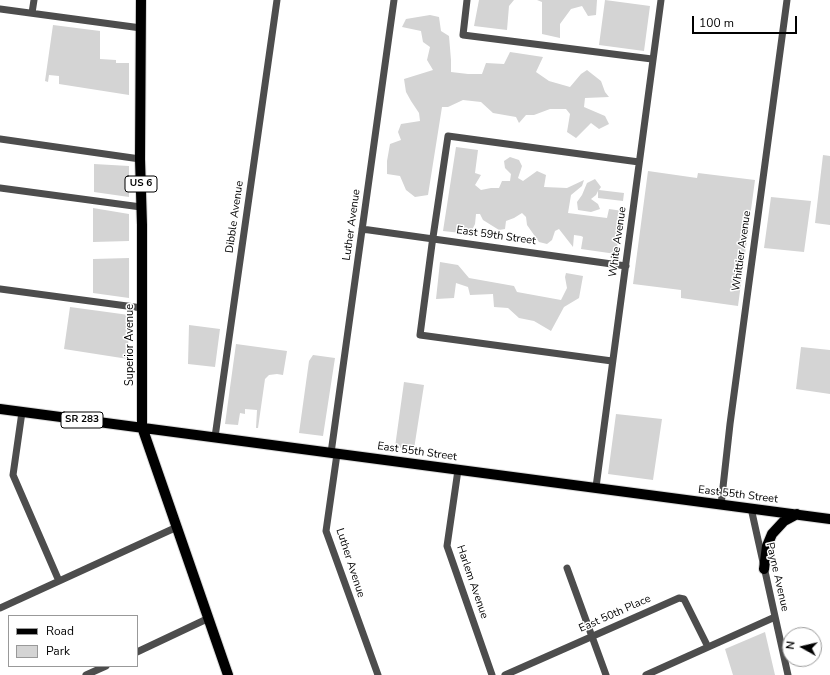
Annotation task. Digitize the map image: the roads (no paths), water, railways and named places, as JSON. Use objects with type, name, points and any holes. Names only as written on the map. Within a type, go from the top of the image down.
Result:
[{"type":"main road","name":"Superior Avenue","points":[[141,0],[140,159],[142,427],[228,675]]},
{"type":"main road","name":"East 55th Street","points":[[0,409],[830,519]]},
{"type":"main road","points":[[764,569],[767,546],[772,534],[784,522],[797,514]]},
{"type":"street","points":[[32,13],[34,0]]},
{"type":"street","name":"Dibble Avenue","points":[[215,437],[277,0]]},
{"type":"street","name":"Luther Avenue","points":[[378,675],[326,531],[334,453],[362,229],[394,0]]},
{"type":"street","points":[[468,0],[463,35],[652,60]]},
{"type":"street","name":"White Avenue","points":[[596,488],[661,0]]},
{"type":"street","name":"Whittier Avenue","points":[[721,505],[731,419],[787,0]]},
{"type":"street","points":[[0,9],[141,28]]},
{"type":"street","points":[[612,361],[420,335],[433,239],[448,136],[639,162]]},
{"type":"street","points":[[0,139],[140,159]]},
{"type":"street","points":[[0,188],[141,207]]},
{"type":"street","name":"East 59th Street","points":[[362,229],[626,266]]},
{"type":"street","points":[[0,289],[142,308]]},
{"type":"street","points":[[22,412],[13,475],[59,581]]},
{"type":"street","name":"Harlem Avenue","points":[[458,470],[447,546],[492,675]]},
{"type":"street","name":"Payne Avenue","points":[[751,508],[788,675]]},
{"type":"street","points":[[0,608],[177,527]]},
{"type":"street","points":[[567,568],[606,675]]},
{"type":"street","name":"East 50th Place","points":[[505,675],[678,598],[684,598],[708,647]]},
{"type":"street","points":[[646,675],[775,617]]},
{"type":"street","points":[[138,652],[209,618]]},
{"type":"street","points":[[86,675],[104,667]]}]
